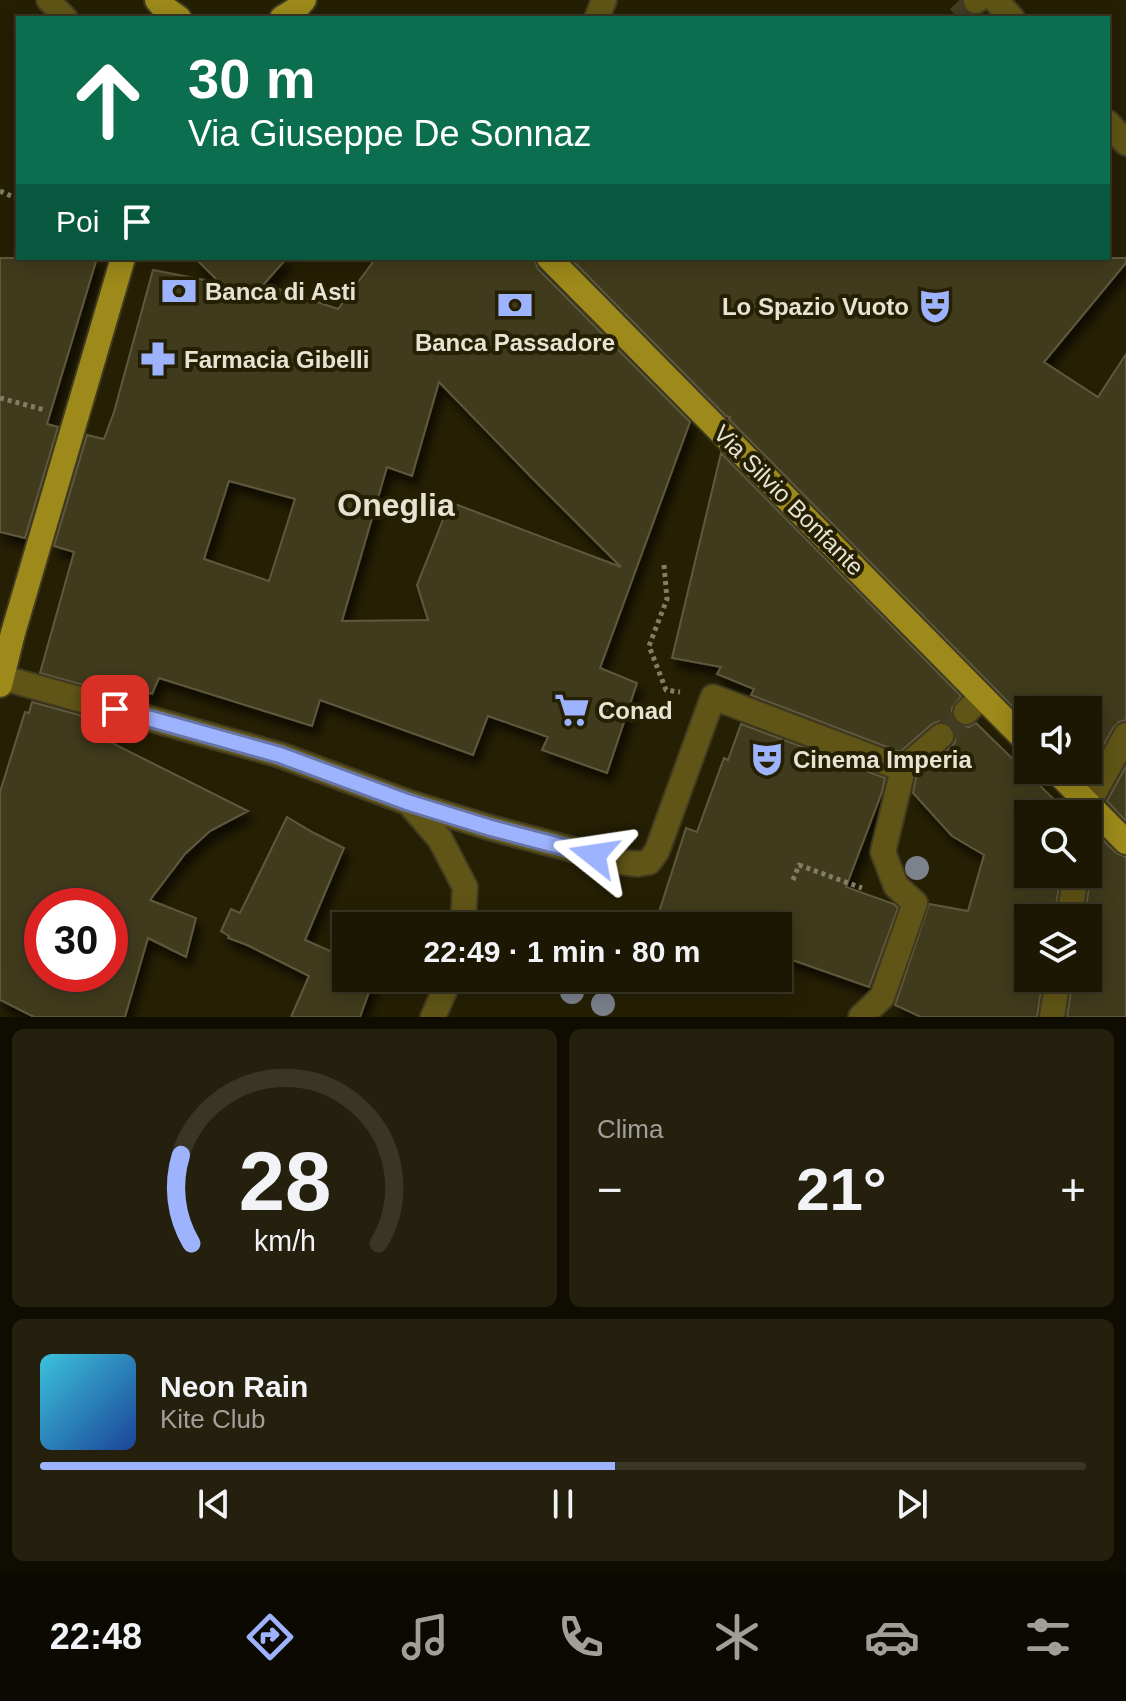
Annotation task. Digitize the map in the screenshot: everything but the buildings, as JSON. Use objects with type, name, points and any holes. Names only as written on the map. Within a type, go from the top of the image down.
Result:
[{"type":"main road","points":[[157,0],[176,16]]},
{"type":"main road","points":[[285,16],[304,0]]},
{"type":"main road","points":[[1,680],[122,260]]},
{"type":"main road","name":"Via Silvio Bonfante","points":[[551,260],[974,704],[1014,733]]},
{"type":"main road","points":[[1066,784],[1080,800]]},
{"type":"main road","points":[[1102,822],[1126,842]]},
{"type":"street","points":[[995,0],[1010,16]]},
{"type":"street","points":[[1110,125],[1126,143]]},
{"type":"street","points":[[1,680],[280,755],[407,802],[491,828],[638,864],[649,862],[657,851],[713,697],[903,769]]},
{"type":"street","points":[[1092,800],[1126,735]]},
{"type":"street","points":[[861,1017],[882,997],[915,903],[901,892],[883,852],[903,769],[941,736]]},
{"type":"street","points":[[407,802],[440,839],[465,887],[464,912]]},
{"type":"street","points":[[433,1017],[444,992]]},
{"type":"street","points":[[1052,1017],[1056,992]]},
{"type":"lane","points":[[48,0],[64,16]]},
{"type":"path","points":[[0,398],[53,412],[76,422]]},
{"type":"path","points":[[664,565],[667,599],[649,646],[666,690],[713,697]]},
{"type":"path","points":[[793,880],[799,865],[886,897],[892,877]]},
{"type":"tunnel","points":[[960,16],[976,1]]},
{"type":"tunnel","points":[[941,736],[966,712]]},
{"type":"place","name":"Banca di Asti","points":[[179,291]]},
{"type":"place","name":"Banca Passadore","points":[[515,305]]},
{"type":"place","name":"Lo Spazio Vuoto","points":[[935,306]]},
{"type":"place","name":"Farmacia Gibelli","points":[[158,359]]},
{"type":"place","name":"Conad","points":[[572,710]]},
{"type":"place","name":"Cinema Imperia","points":[[767,759]]},
{"type":"district","name":"Oneglia","points":[[396,505]]},
{"type":"route","points":[[115,709],[280,755],[407,802],[491,828],[594,855]]}]
